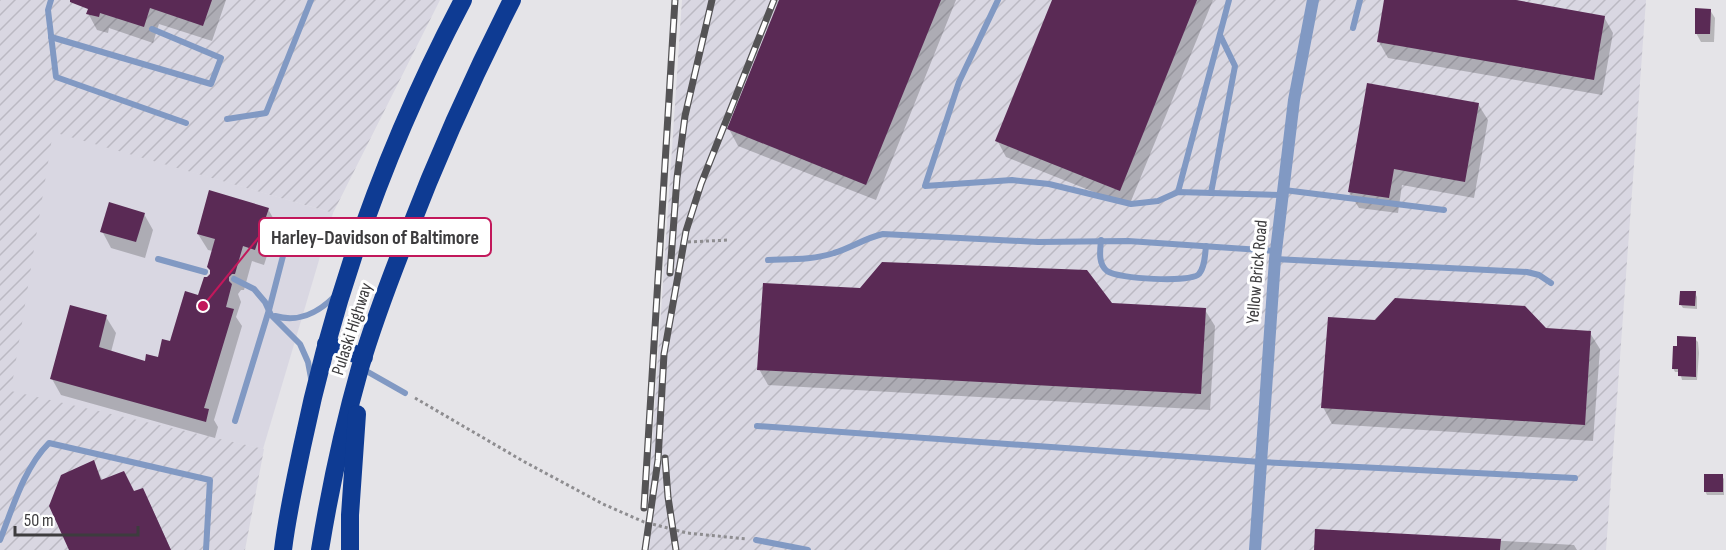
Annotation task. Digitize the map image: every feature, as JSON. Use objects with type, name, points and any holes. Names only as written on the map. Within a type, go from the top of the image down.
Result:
[{"type":"highway","name":"Pulaski Highway","points":[[283,550],[314,391],[343,288],[380,182],[414,100],[463,0]]},
{"type":"highway","name":"Pulaski Highway","points":[[320,550],[347,418],[362,362],[399,254],[452,125],[512,0]]},
{"type":"highway","points":[[326,344],[362,362],[350,515],[350,550]]},
{"type":"street","name":"Yellow Brick Road","points":[[1255,550],[1275,255],[1294,100],[1313,0]]},
{"type":"lane","points":[[51,0],[48,10],[56,77],[186,123]]},
{"type":"lane","points":[[227,119],[266,113],[311,0]]},
{"type":"lane","points":[[998,0],[959,82],[926,186],[1012,180],[1049,184],[1131,204],[1158,201],[1178,192],[1283,192],[1444,210]]},
{"type":"lane","points":[[1178,192],[1229,0]]},
{"type":"lane","points":[[1353,27],[1360,0]]},
{"type":"lane","points":[[51,37],[212,84],[221,58],[152,29]]},
{"type":"lane","points":[[1211,193],[1235,66],[1220,34]]},
{"type":"lane","points":[[235,421],[270,312],[291,225]]},
{"type":"lane","points":[[768,260],[810,258],[831,254],[883,234],[1038,242],[1101,240],[1206,246],[1275,255],[1527,272],[1539,275],[1551,283]]},
{"type":"lane","points":[[1101,240],[1100,262],[1108,271],[1127,277],[1156,279],[1192,278],[1199,274],[1203,267],[1206,246]]},
{"type":"lane","points":[[158,259],[205,272]]},
{"type":"lane","points":[[234,279],[254,289],[270,312],[300,344],[308,362],[314,391]]},
{"type":"lane","points":[[270,312],[294,319],[310,315],[328,303],[343,288]]},
{"type":"lane","points":[[362,362],[405,393]]},
{"type":"lane","points":[[757,426],[1261,462],[1575,478]]},
{"type":"lane","points":[[0,540],[16,498],[37,455],[49,443],[210,480],[206,550]]},
{"type":"lane","points":[[756,540],[808,550]]},
{"type":"path","points":[[688,242],[729,240]]},
{"type":"path","points":[[405,393],[523,461],[603,504],[644,522],[687,533],[756,540]]},
{"type":"shaded area","points":[[0,0],[440,0],[333,213],[53,132],[11,391],[264,449],[245,550],[0,550]]},
{"type":"shaded area","points":[[682,0],[1646,0],[1606,550],[645,550]]},
{"type":"shaded area","points":[[52,131],[333,213],[263,449],[9,392]]},
{"type":"building","points":[[70,0],[212,0],[203,26],[150,8],[144,27],[100,13],[99,17],[86,14],[88,9]]},
{"type":"building","points":[[779,0],[941,0],[866,185],[727,129]]},
{"type":"building","points":[[1052,0],[1197,0],[1120,191],[995,141]]},
{"type":"building","points":[[1384,0],[1516,0],[1605,16],[1594,80],[1377,42]]},
{"type":"building","points":[[1695,8],[1711,9],[1710,34],[1695,34]]},
{"type":"building","points":[[1367,83],[1479,103],[1465,182],[1394,169],[1389,198],[1348,192]]},
{"type":"building","points":[[209,190],[269,208],[255,250],[243,246],[235,274],[229,277],[232,284],[226,307],[234,309],[204,408],[209,409],[206,422],[50,379],[70,305],[107,315],[99,347],[145,361],[146,354],[158,357],[162,339],[170,341],[185,291],[198,295],[204,277],[210,274],[207,267],[215,239],[197,234]]},
{"type":"building","points":[[109,202],[145,213],[136,242],[100,232]]},
{"type":"building","points":[[882,262],[1087,270],[1112,303],[1206,308],[1201,394],[757,370],[763,283],[860,288]]},
{"type":"building","points":[[1680,291],[1696,291],[1695,306],[1679,305]]},
{"type":"building","points":[[1395,298],[1525,306],[1546,328],[1591,331],[1585,425],[1321,408],[1328,317],[1375,320]]},
{"type":"building","points":[[1677,336],[1696,337],[1696,377],[1678,376],[1678,369],[1672,369],[1673,346],[1677,346]]},
{"type":"building","points":[[94,460],[101,480],[124,471],[134,491],[143,488],[171,550],[69,550],[49,506],[61,475]]},
{"type":"building","points":[[1704,474],[1723,474],[1723,492],[1704,492]]},
{"type":"building","points":[[1315,529],[1501,539],[1500,550],[1314,550]]},
{"type":"railway","points":[[644,508],[675,0]]},
{"type":"railway","points":[[670,273],[677,178],[685,116],[712,0]]},
{"type":"railway","points":[[645,550],[658,460],[664,354],[686,231],[701,184],[774,0]]},
{"type":"railway","points":[[665,458],[676,550]]},
{"type":"place","name":"Harley-Davidson of Baltimore","points":[[203,306]]}]
